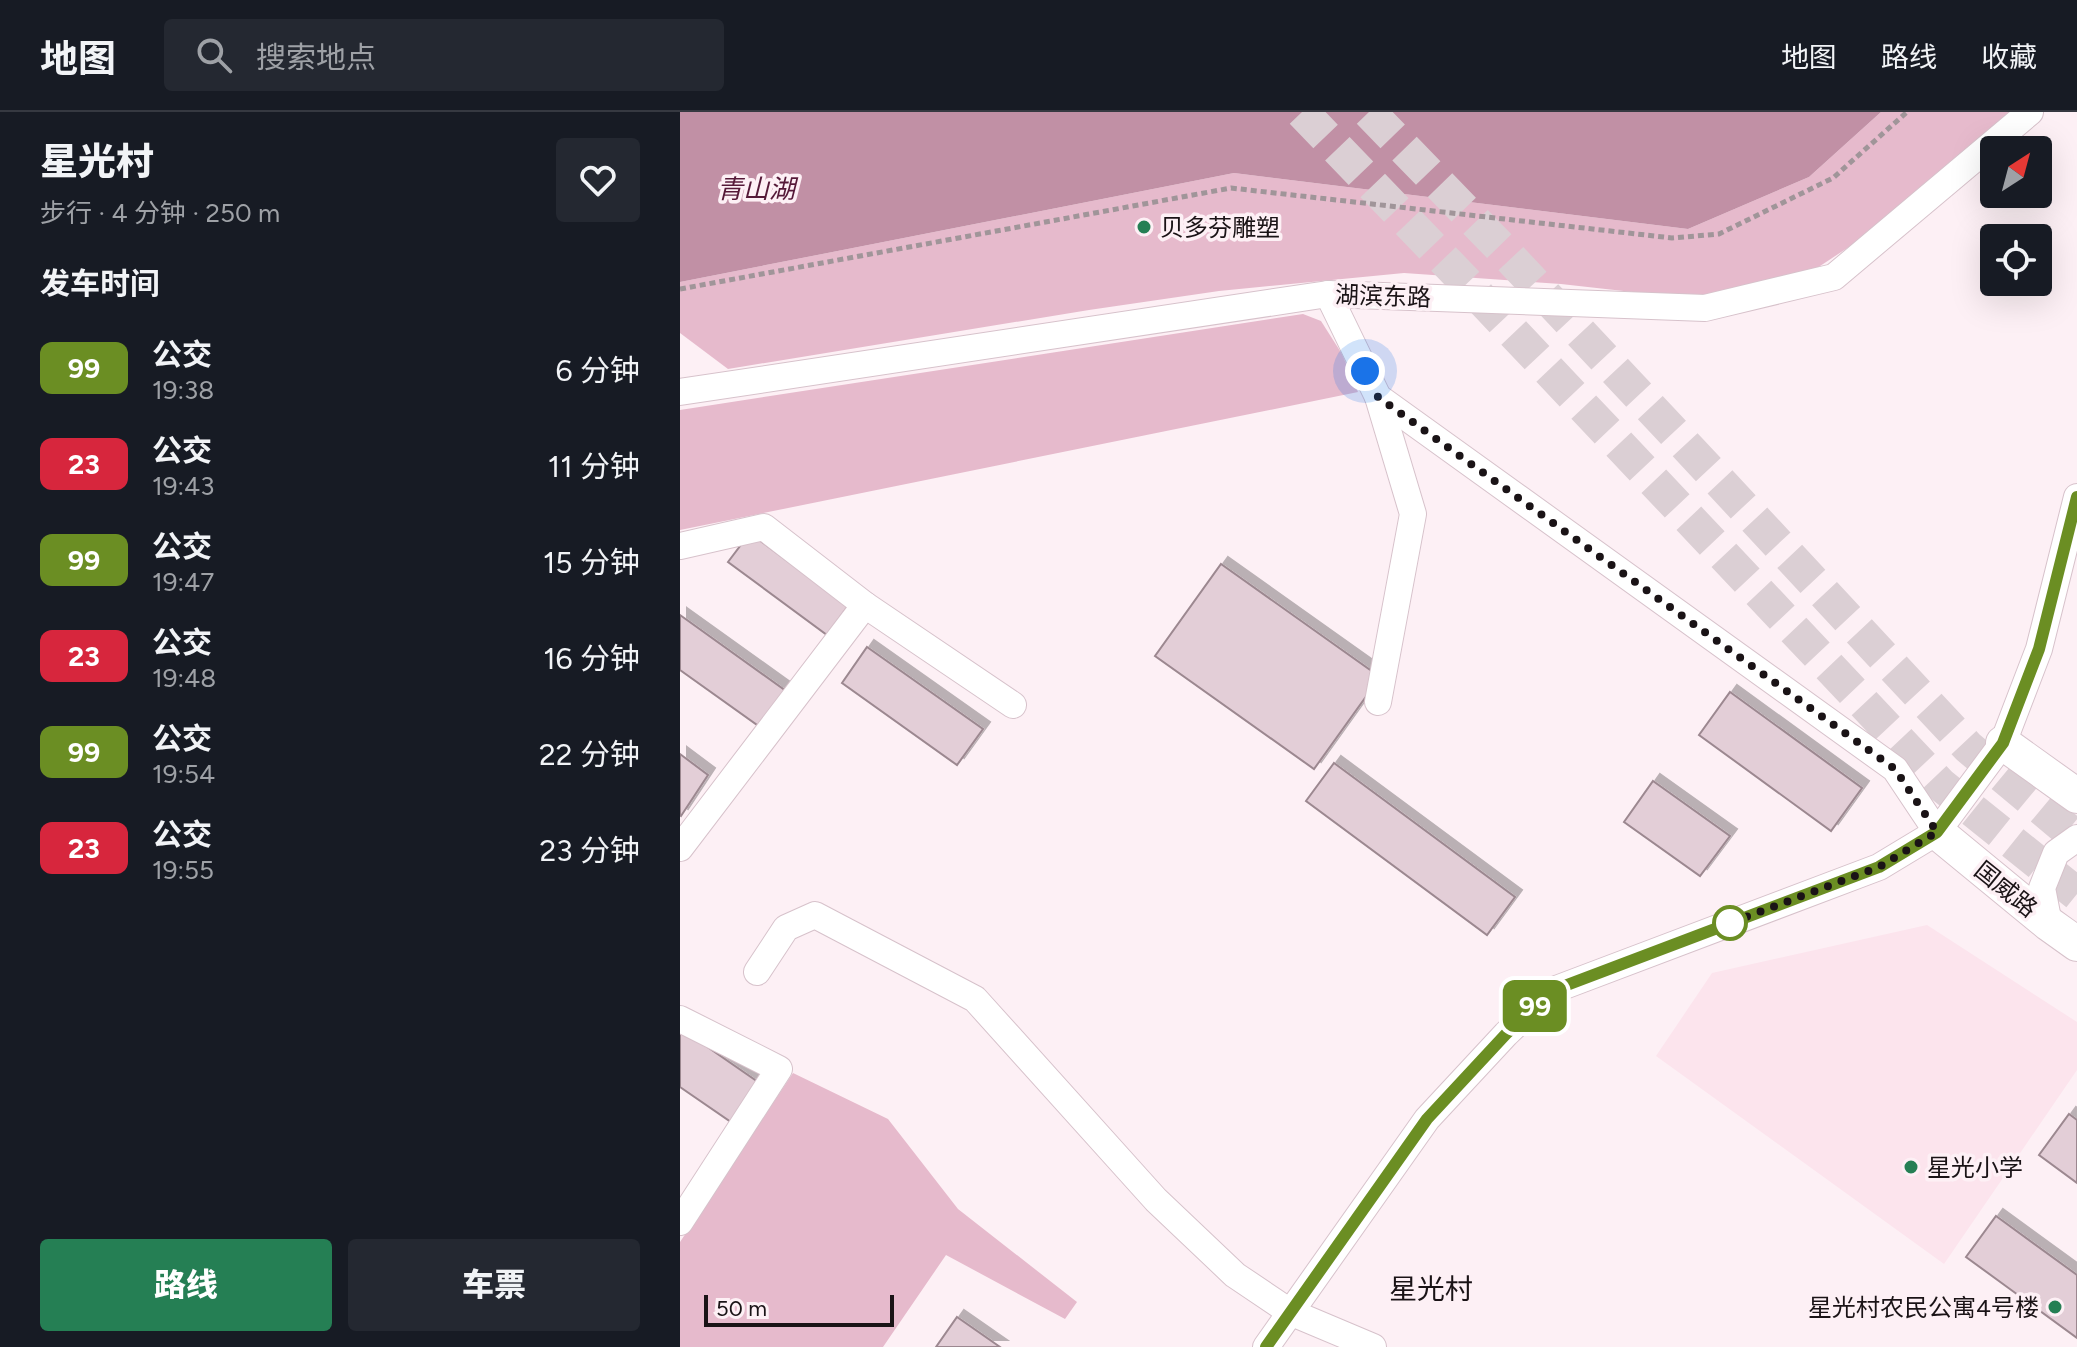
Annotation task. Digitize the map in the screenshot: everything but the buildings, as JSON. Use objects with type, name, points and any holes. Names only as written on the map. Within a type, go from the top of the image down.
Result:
[{"type":"main road","points":[[2003,743],[2077,796]]},
{"type":"main road","name":"国威路","points":[[1937,832],[2077,944]]},
{"type":"street","name":"湖滨东路","points":[[680,392],[1328,294],[1705,308],[1834,277],[2030,112]]},
{"type":"street","points":[[1328,294],[1378,397],[1413,514],[1378,702]]},
{"type":"street","points":[[1378,397],[1895,769],[1937,832]]},
{"type":"street","points":[[1266,1347],[1427,1119],[1506,1034],[1551,991],[1879,867],[1937,832],[2003,743],[2039,649],[2077,497]]},
{"type":"street","points":[[680,546],[764,527],[865,605],[1013,705]]},
{"type":"street","points":[[680,848],[865,605]]},
{"type":"street","points":[[2049,924],[2042,888],[2056,853],[2077,838]]},
{"type":"street","points":[[757,972],[786,928],[815,915],[975,999],[1156,1200],[1235,1275],[1290,1312],[1373,1347]]},
{"type":"street","points":[[680,1019],[779,1069],[680,1222]]},
{"type":"path","points":[[680,289],[1231,188],[1672,238],[1719,234],[1833,178],[1907,112]]},
{"type":"shaded area","points":[[1881,112],[2016,112],[1987,136],[1980,136],[1980,142],[1873,231],[1811,272],[1744,290],[1686,298],[1561,284],[1404,273],[1219,291],[728,369],[680,333],[680,282],[1234,173],[1688,229],[1809,177]]},
{"type":"shaded area","points":[[1303,314],[1321,321],[1342,354],[1358,392],[680,530],[680,410]]},
{"type":"shaded area","name":"星光小学","points":[[1927,925],[2077,1022],[2077,1070],[1944,1264],[1656,1056],[1712,973]]},
{"type":"shaded area","points":[[793,1073],[888,1119],[958,1209],[1077,1302],[1065,1319],[946,1255],[883,1347],[680,1347],[680,1242]]},
{"type":"water","name":"青山湖","points":[[680,112],[1881,112],[1809,177],[1688,229],[1234,173],[680,282]]},
{"type":"tunnel","points":[[1302,112],[1940,784],[2077,894]]},
{"type":"tunnel","points":[[1369,112],[1501,248],[1968,747],[2077,838]]},
{"type":"bus line","name":"99","points":[[1266,1347],[1427,1119],[1506,1034],[1551,991],[1879,867],[1937,832],[2003,743],[2039,649],[2077,497]]},
{"type":"place","name":"贝多芬雕塑","points":[[1144,227]]},
{"type":"place","name":"星光小学","points":[[1911,1167]]},
{"type":"place","name":"星光村农民公寓4号楼","points":[[2055,1307]]},
{"type":"district","name":"星光村","points":[[1431,1289]]},
{"type":"route","points":[[1365,371],[1378,397],[1895,769],[1937,832],[1879,867],[1730,923]]}]
